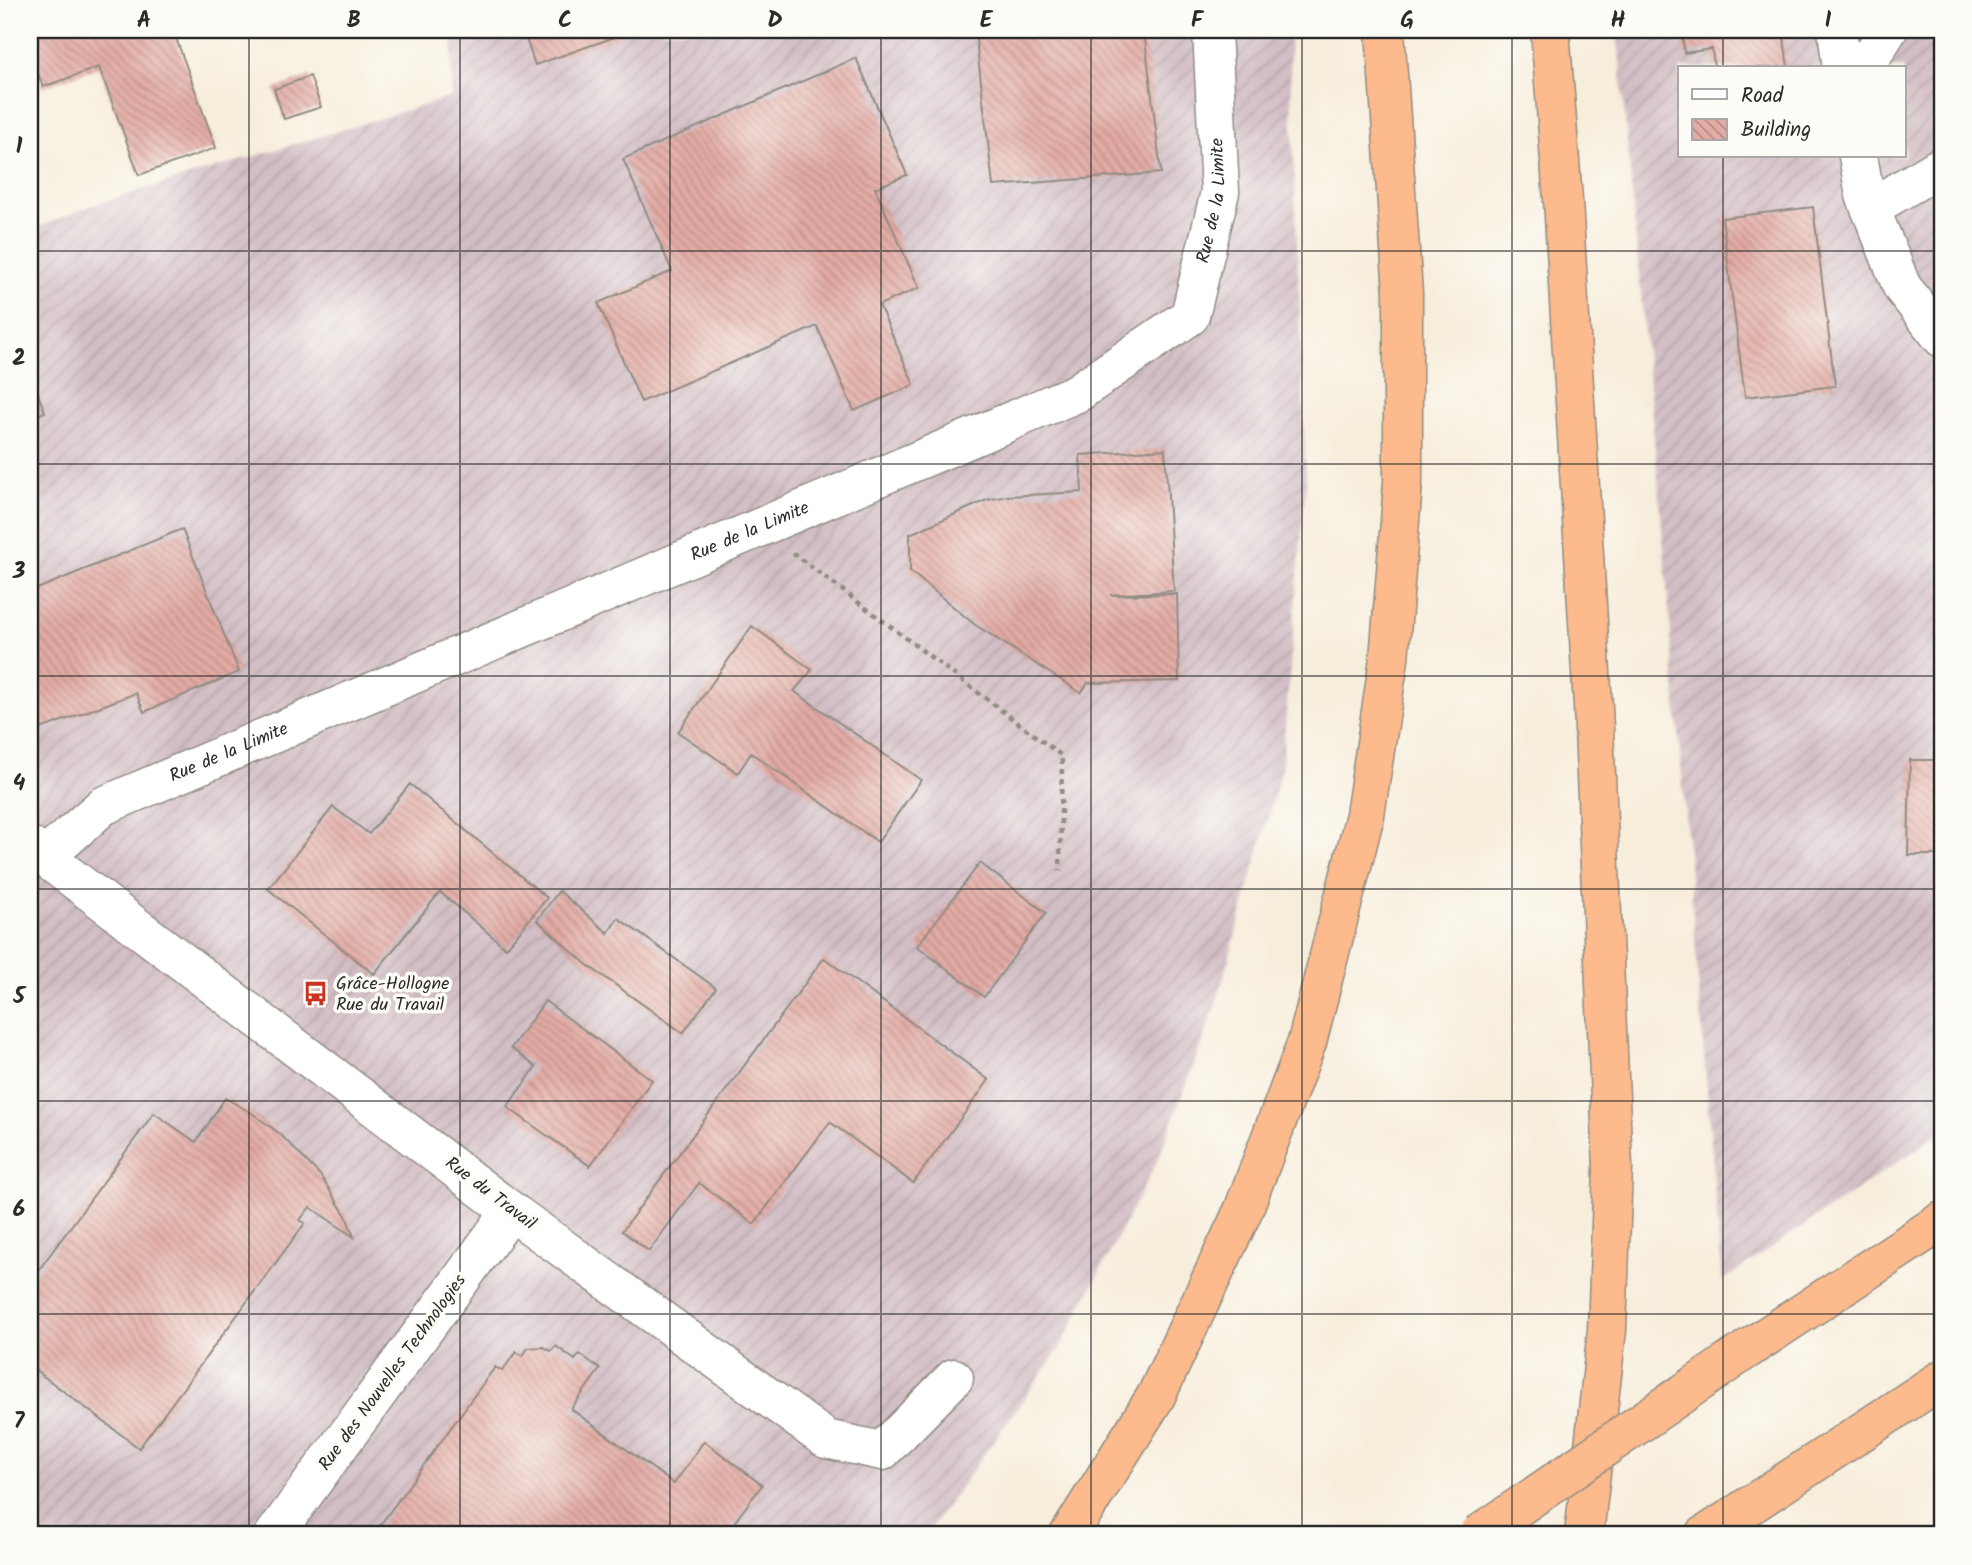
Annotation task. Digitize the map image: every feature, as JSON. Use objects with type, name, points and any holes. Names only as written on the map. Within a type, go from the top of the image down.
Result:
[{"type":"highway","points":[[1069,1535],[1156,1396],[1244,1211],[1307,1042],[1365,815],[1389,659],[1403,483],[1403,293],[1385,30]]},
{"type":"highway","points":[[1550,30],[1564,213],[1593,706],[1613,1168],[1607,1330],[1584,1535]]},
{"type":"highway","points":[[1478,1535],[1749,1348],[1942,1221]]},
{"type":"highway","points":[[1713,1530],[1942,1379]]},
{"type":"street","name":"Rue de la Limite","points":[[38,852],[103,806],[1077,393],[1190,316],[1220,192],[1212,30]]},
{"type":"street","points":[[1838,30],[1842,66]]},
{"type":"street","points":[[1865,66],[1888,30]]},
{"type":"street","points":[[1858,158],[1865,195],[1902,287],[1942,338]]},
{"type":"street","points":[[1870,208],[1942,166]]},
{"type":"street","name":"Rue du Travail","points":[[38,852],[511,1211],[826,1439],[881,1451],[954,1378]]},
{"type":"street","name":"Rue des Nouvelles Technologies","points":[[274,1535],[511,1211]]},
{"type":"path","points":[[758,528],[1062,756],[1060,871]]},
{"type":"shaded area","points":[[453,30],[1289,30],[1306,484],[1281,772],[1215,1008],[1159,1157],[1060,1348],[926,1535],[30,1535],[30,230],[93,205],[451,97]]},
{"type":"shaded area","points":[[1617,30],[1942,30],[1942,1132],[1722,1281],[1665,560]]},
{"type":"building","points":[[30,30],[173,30],[216,148],[139,175],[99,67],[43,87],[30,52]]},
{"type":"building","points":[[523,30],[635,30],[535,65]]},
{"type":"building","points":[[975,30],[1144,30],[1161,173],[993,186]]},
{"type":"building","points":[[1682,30],[1783,30],[1788,66],[1714,66],[1712,49],[1684,53]]},
{"type":"building","points":[[856,58],[907,175],[875,188],[919,288],[879,305],[914,385],[854,411],[817,326],[641,402],[598,303],[672,271],[623,159]]},
{"type":"building","points":[[310,76],[321,107],[284,119],[274,89]]},
{"type":"building","points":[[1813,207],[1835,386],[1745,397],[1722,218]]},
{"type":"building","points":[[30,373],[45,412],[30,418]]},
{"type":"building","points":[[1165,449],[1174,591],[1110,595],[1177,594],[1179,681],[1088,683],[1081,693],[974,624],[910,571],[910,534],[987,500],[1008,496],[1082,492],[1080,455]]},
{"type":"building","points":[[182,529],[239,672],[144,712],[136,693],[38,730],[30,708],[30,592]]},
{"type":"building","points":[[752,626],[812,670],[794,691],[921,780],[878,842],[751,753],[738,773],[678,732]]},
{"type":"building","points":[[1910,760],[1942,760],[1942,855],[1908,855]]},
{"type":"building","points":[[410,784],[547,898],[506,948],[440,892],[374,974],[268,889],[333,807],[369,834]]},
{"type":"building","points":[[980,863],[1046,913],[984,997],[917,946]]},
{"type":"building","points":[[559,891],[608,933],[618,918],[716,988],[683,1033],[586,964],[537,920]]},
{"type":"building","points":[[824,958],[989,1080],[913,1183],[830,1122],[754,1224],[699,1183],[649,1251],[622,1231]]},
{"type":"building","points":[[545,1001],[652,1080],[590,1166],[507,1107],[536,1067],[511,1048]]},
{"type":"building","points":[[225,1098],[252,1113],[280,1134],[320,1175],[346,1216],[354,1237],[310,1207],[300,1220],[305,1223],[139,1448],[30,1366],[30,1282],[154,1113],[196,1142]]},
{"type":"building","points":[[556,1346],[575,1360],[580,1354],[600,1369],[571,1409],[674,1484],[704,1441],[762,1485],[725,1535],[373,1535],[495,1367],[502,1371],[516,1352],[523,1356],[528,1348],[544,1347],[551,1351]]},
{"type":"place","name":"Grâce-Hollogne Rue du Travail","points":[[316,994]]}]
